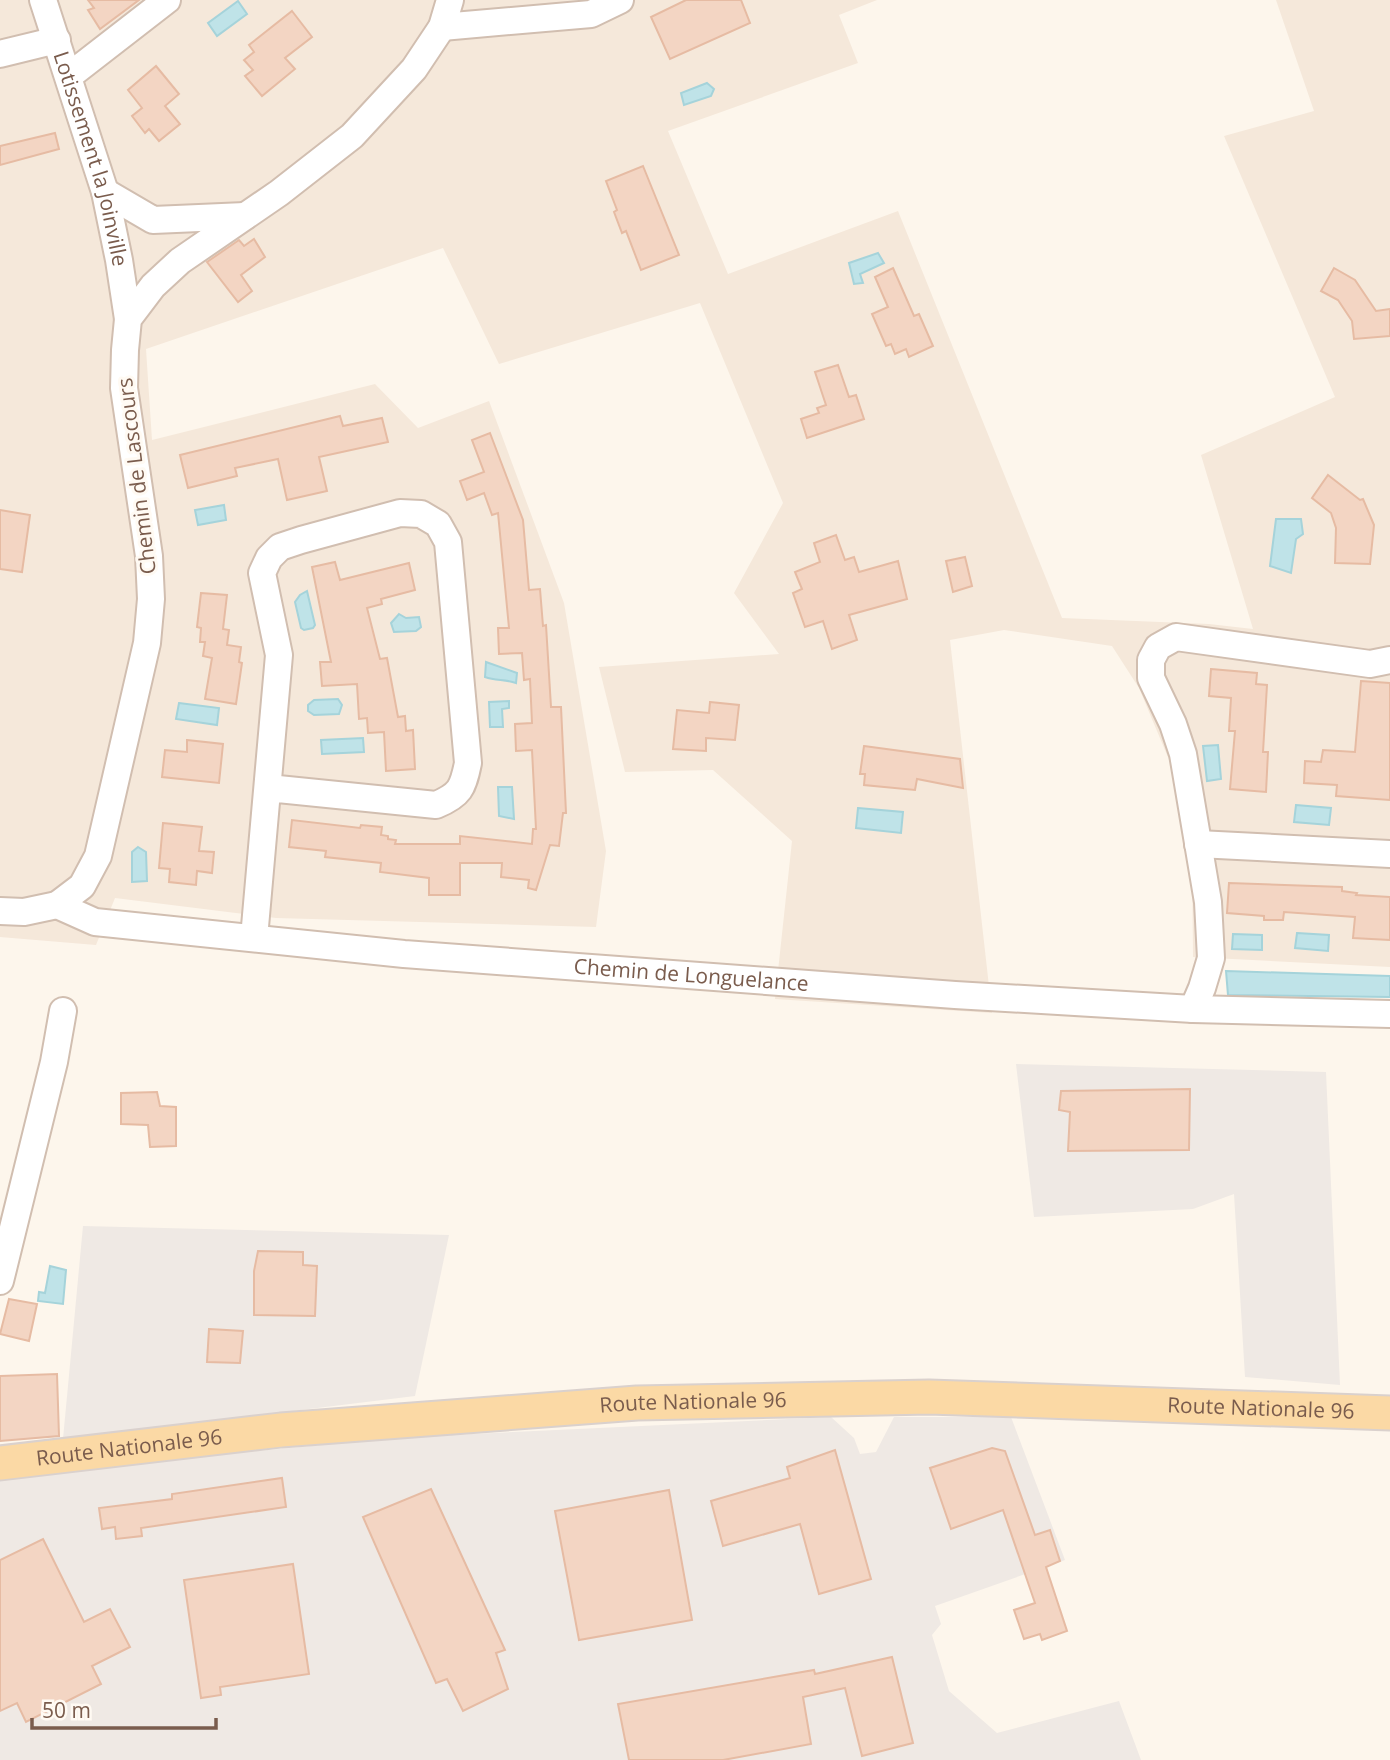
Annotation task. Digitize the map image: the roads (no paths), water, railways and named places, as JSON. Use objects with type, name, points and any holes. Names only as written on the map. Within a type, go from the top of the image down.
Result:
[{"type":"main road","name":"Route Nationale 96","points":[[0,1463],[281,1430],[637,1403],[929,1397],[1390,1413]]},
{"type":"street","name":"Lotissement la Joinville","points":[[43,0],[105,192],[120,260],[128,319]]},
{"type":"street","points":[[69,76],[167,0]]},
{"type":"street","points":[[128,319],[153,286],[180,261],[279,193],[352,136],[414,69],[442,27],[450,0]]},
{"type":"street","points":[[442,27],[591,14],[620,0]]},
{"type":"street","points":[[0,54],[57,40]]},
{"type":"street","points":[[105,192],[153,220],[246,216]]},
{"type":"street","name":"Chemin de Lascours","points":[[58,905],[82,886],[98,856],[148,643],[149,556],[124,388],[128,319]]},
{"type":"street","points":[[254,938],[279,655],[262,573],[269,558],[280,547],[400,513],[421,514],[438,524],[448,542],[468,763],[464,783],[453,798],[436,805],[268,788]]},
{"type":"street","points":[[1193,1009],[1212,958],[1208,902],[1183,754],[1173,724],[1151,678],[1151,660],[1158,647],[1176,637],[1370,664],[1390,660]]},
{"type":"street","points":[[1198,844],[1390,854]]},
{"type":"street","points":[[0,911],[24,912],[58,905]]},
{"type":"street","name":"Chemin de Longuelance","points":[[58,905],[95,922],[404,954],[955,995],[1193,1009],[1390,1014]]},
{"type":"street","points":[[0,1281],[54,1062],[62,1011]]},
{"type":"water","points":[[238,1],[247,14],[217,36],[208,23]]},
{"type":"water","points":[[707,83],[714,89],[711,96],[684,105],[681,93]]},
{"type":"water","points":[[878,253],[884,263],[860,274],[863,283],[854,284],[849,263]]},
{"type":"water","points":[[224,505],[226,520],[198,525],[195,510]]},
{"type":"water","points":[[1276,519],[1301,519],[1303,534],[1296,539],[1291,573],[1270,566]]},
{"type":"water","points":[[307,591],[315,625],[304,630],[301,628],[295,602]]},
{"type":"water","points":[[399,614],[406,618],[419,617],[421,627],[416,631],[394,632],[391,623]]},
{"type":"water","points":[[486,662],[517,673],[516,683],[485,677]]},
{"type":"water","points":[[338,699],[342,705],[339,714],[314,715],[308,711],[308,705],[314,700]]},
{"type":"water","points":[[509,701],[509,708],[502,709],[503,727],[490,727],[489,702]]},
{"type":"water","points":[[179,703],[219,708],[217,725],[176,719]]},
{"type":"water","points":[[363,738],[364,752],[322,754],[321,740]]},
{"type":"water","points":[[1218,745],[1221,779],[1207,781],[1203,746]]},
{"type":"water","points":[[498,787],[512,787],[514,819],[499,816]]},
{"type":"water","points":[[1296,805],[1331,808],[1329,825],[1294,822]]},
{"type":"water","points":[[858,808],[903,812],[901,833],[856,828]]},
{"type":"water","points":[[138,847],[146,852],[147,881],[132,882],[132,852]]},
{"type":"water","points":[[1297,933],[1329,935],[1328,951],[1295,948]]},
{"type":"water","points":[[1233,934],[1262,935],[1262,950],[1232,949]]},
{"type":"water","points":[[1226,971],[1390,976],[1390,997],[1228,995]]},
{"type":"water","points":[[50,1266],[66,1270],[63,1304],[38,1301],[39,1292],[45,1293]]}]
